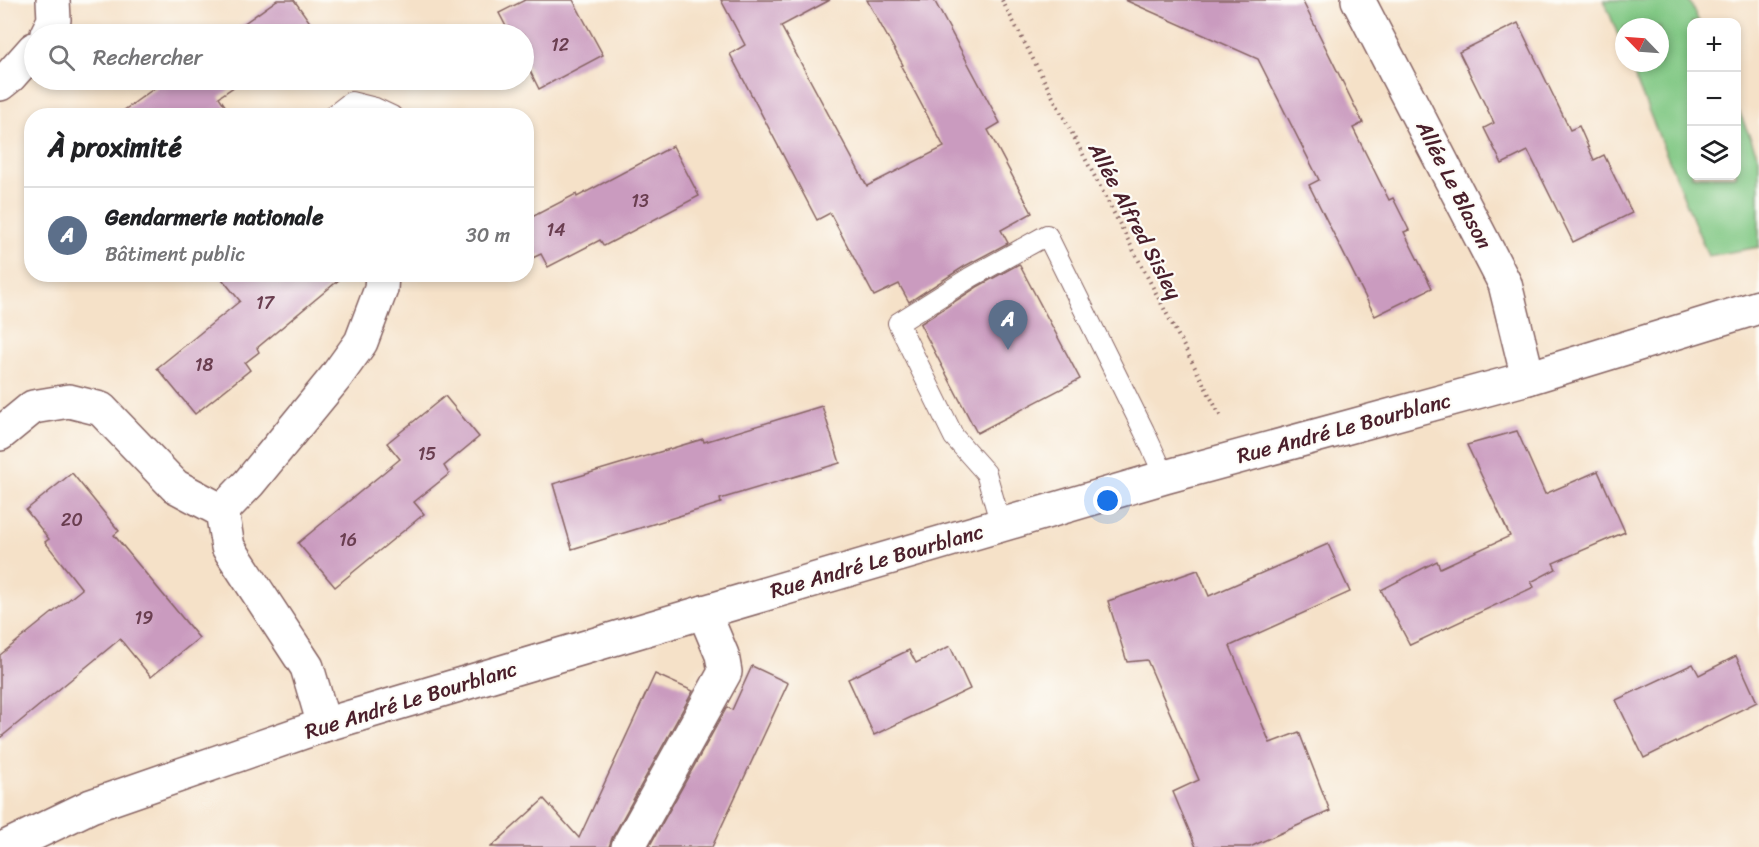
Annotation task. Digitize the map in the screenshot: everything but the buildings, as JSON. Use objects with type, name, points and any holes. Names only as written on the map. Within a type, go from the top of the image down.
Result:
[{"type":"street","points":[[52,24],[54,20],[53,0]]},
{"type":"street","name":"Allée Le Blason","points":[[1358,0],[1505,284],[1528,378]]},
{"type":"street","points":[[0,84],[24,60]]},
{"type":"street","points":[[222,511],[264,466],[361,342],[381,289],[381,282]]},
{"type":"street","name":"Rue André Le Bourblanc","points":[[6,847],[91,806],[324,725],[1241,455],[1528,378],[1759,307]]},
{"type":"street","points":[[0,434],[33,407],[69,400],[101,409],[175,486],[222,511]]},
{"type":"street","points":[[222,511],[228,547],[307,668],[324,725]]},
{"type":"street","points":[[628,847],[724,672],[722,655],[704,612]]},
{"type":"lane","points":[[343,108],[351,102],[375,108]]},
{"type":"lane","points":[[1001,525],[986,473],[954,437],[898,323],[1047,235],[1165,477]]},
{"type":"path","name":"Allée Alfred Sisley","points":[[1002,0],[1241,455]]},
{"type":"green space","points":[[1604,0],[1689,0],[1697,18],[1687,18],[1687,180],[1741,180],[1741,116],[1759,158],[1759,247],[1708,256],[1633,72],[1669,72],[1669,18],[1615,18],[1615,28]]},
{"type":"place","name":"Gendarmerie nationale","points":[[1008,350]]}]
